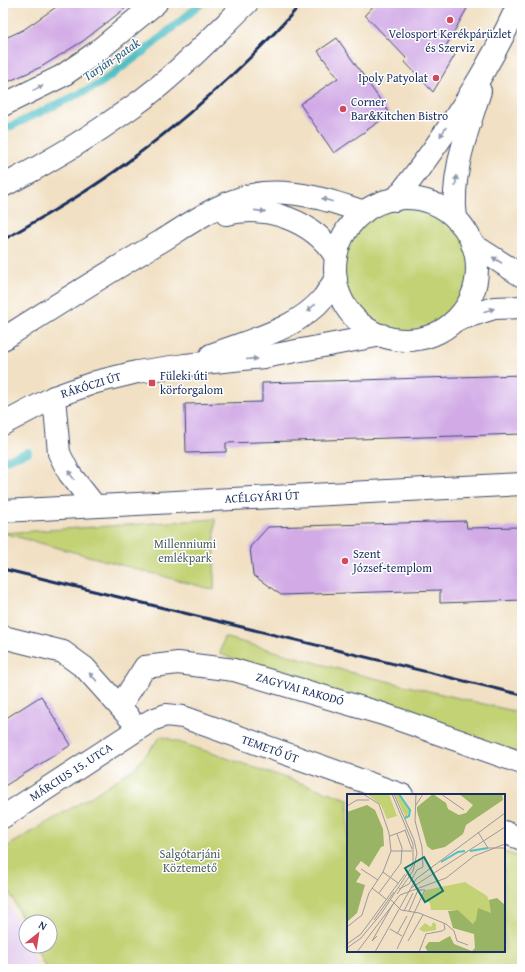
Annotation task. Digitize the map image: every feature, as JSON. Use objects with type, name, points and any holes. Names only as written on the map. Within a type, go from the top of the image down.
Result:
[{"type":"main road","points":[[3,105],[62,76],[94,54],[156,3]]},
{"type":"main road","points":[[3,186],[38,167],[133,106],[200,49],[247,3]]},
{"type":"main road","points":[[395,200],[417,173],[488,65],[519,3]]},
{"type":"main road","points":[[456,219],[454,205],[461,150],[488,65]]},
{"type":"main road","points":[[3,339],[182,229],[226,204],[262,193],[301,194],[364,212]]},
{"type":"main road","points":[[457,320],[470,300],[477,278],[476,254],[467,232],[452,215],[431,203],[408,198],[385,201],[364,212],[347,229],[337,250],[336,257],[336,279],[340,297],[352,316],[371,331],[393,339],[416,340],[438,333],[457,320],[494,308],[522,307]]},
{"type":"main road","points":[[182,229],[238,212],[267,212],[287,217],[304,226],[324,241],[336,257]]},
{"type":"main road","points":[[472,244],[522,276]]},
{"type":"main road","points":[[185,365],[286,326],[304,314],[324,297],[336,279]]},
{"type":"main road","points":[[185,365],[264,357],[382,335]]},
{"type":"main road","name":"RÁKÓCZI ÚT","points":[[3,424],[54,397],[96,382],[130,374],[185,365]]},
{"type":"main road","points":[[54,397],[59,453],[69,473],[95,506]]},
{"type":"main road","name":"ACÉLGYÁRI ÚT","points":[[3,511],[522,484]]},
{"type":"main road","points":[[3,637],[63,652],[85,668],[140,728]]},
{"type":"main road","name":"ZAGYVAI RAKODÓ","points":[[120,706],[145,667],[178,663],[234,670],[383,714],[522,763]]},
{"type":"main road","name":"TEMETŐ ÚT","points":[[140,728],[152,720],[166,715],[183,717],[399,794]]},
{"type":"main road","name":"MÁRCIUS 15. UTCA","points":[[3,816],[140,728]]},
{"type":"main road","points":[[505,832],[522,839]]},
{"type":"shaded area","points":[[3,892],[18,925],[18,954],[31,954],[38,969],[3,969]]},
{"type":"green space","points":[[406,198],[427,201],[451,214],[461,224],[474,248],[477,269],[474,290],[461,314],[451,324],[427,337],[406,340],[385,337],[361,324],[351,314],[338,290],[335,269],[338,248],[351,224],[361,214],[385,201]]},
{"type":"green space","name":"Millenniumi emlékpark","points":[[215,519],[214,590],[3,533]]},
{"type":"green space","points":[[224,637],[353,673],[522,713],[522,758],[220,654]]},
{"type":"green space","name":"Salgótarjáni Köztemető","points":[[161,736],[347,799],[347,952],[505,952],[505,852],[522,858],[522,969],[46,969],[39,954],[58,954],[58,914],[20,914],[3,878],[3,849],[95,794],[136,767]]},
{"type":"building","points":[[62,3],[132,3],[83,41],[41,67],[3,84],[3,39],[23,30]]},
{"type":"building","points":[[376,3],[470,3],[446,46],[455,55],[433,92],[405,62],[406,58],[365,15]]},
{"type":"building","points":[[337,38],[390,114],[334,153],[300,104],[338,78],[318,51]]},
{"type":"building","points":[[522,375],[522,434],[226,443],[226,452],[186,453],[185,404],[262,402],[262,383]]},
{"type":"building","name":"Szent József-templom","points":[[466,521],[467,528],[522,527],[522,600],[440,603],[440,590],[281,595],[253,575],[250,547],[268,527]]},
{"type":"building","points":[[41,696],[71,745],[3,787],[3,720]]},
{"type":"waterway","name":"Tarján-patak","points":[[3,130],[98,85],[147,49],[202,3]]},
{"type":"waterway","points":[[3,461],[28,452]]},
{"type":"railway","points":[[3,240],[83,193],[114,172],[175,125],[241,67],[302,3]]},
{"type":"railway","points":[[3,569],[522,695]]},
{"type":"place","name":"Velosport Kerékpárüzlet és Szerviz","points":[[450,20]]},
{"type":"place","name":"Ipoly Patyolat","points":[[436,78]]},
{"type":"place","name":"Corner Bar&Kitchen Bistro","points":[[343,109]]},
{"type":"place","name":"Füleki úti körforgalom","points":[[152,383]]},
{"type":"place","name":"Szent József-templom","points":[[345,561]]}]
